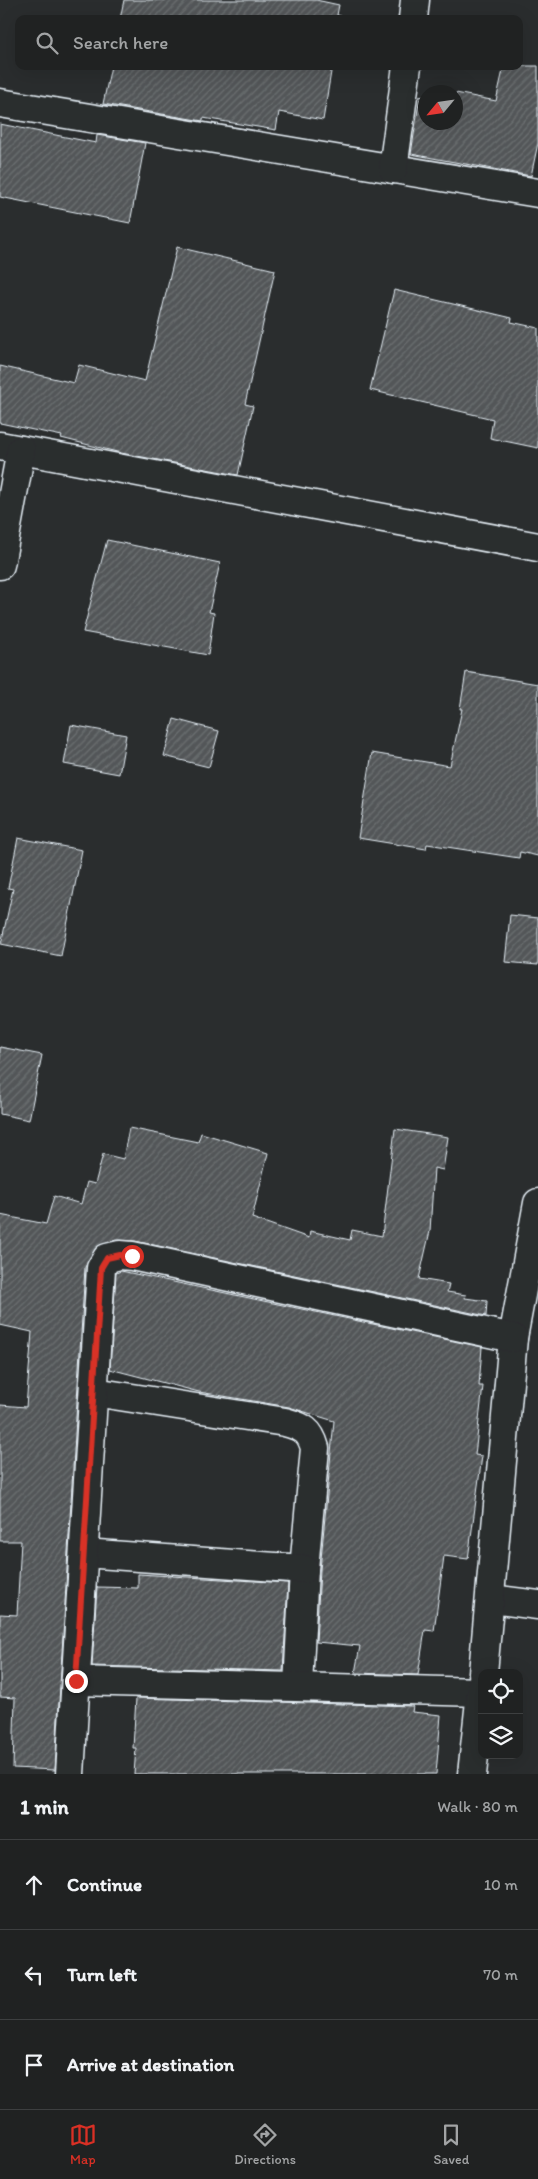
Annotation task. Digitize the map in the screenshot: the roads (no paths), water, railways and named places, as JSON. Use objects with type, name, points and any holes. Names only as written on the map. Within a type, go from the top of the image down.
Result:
[{"type":"street","points":[[413,15],[415,0]]},
{"type":"street","points":[[393,169],[406,70]]},
{"type":"street","points":[[0,102],[538,193]]},
{"type":"street","points":[[0,565],[10,448],[538,547]]},
{"type":"street","points":[[484,1669],[513,1338],[538,1203]]},
{"type":"street","points":[[70,1774],[101,1268],[107,1258],[120,1255],[513,1338]]},
{"type":"street","points":[[94,1392],[285,1422],[303,1427],[311,1435],[315,1448],[304,1569],[298,1686]]},
{"type":"street","points":[[84,1552],[304,1569]]},
{"type":"street","points":[[491,1599],[538,1605]]},
{"type":"street","points":[[76,1681],[298,1686],[478,1683]]},
{"type":"street","points":[[472,1774],[479,1714]]}]
